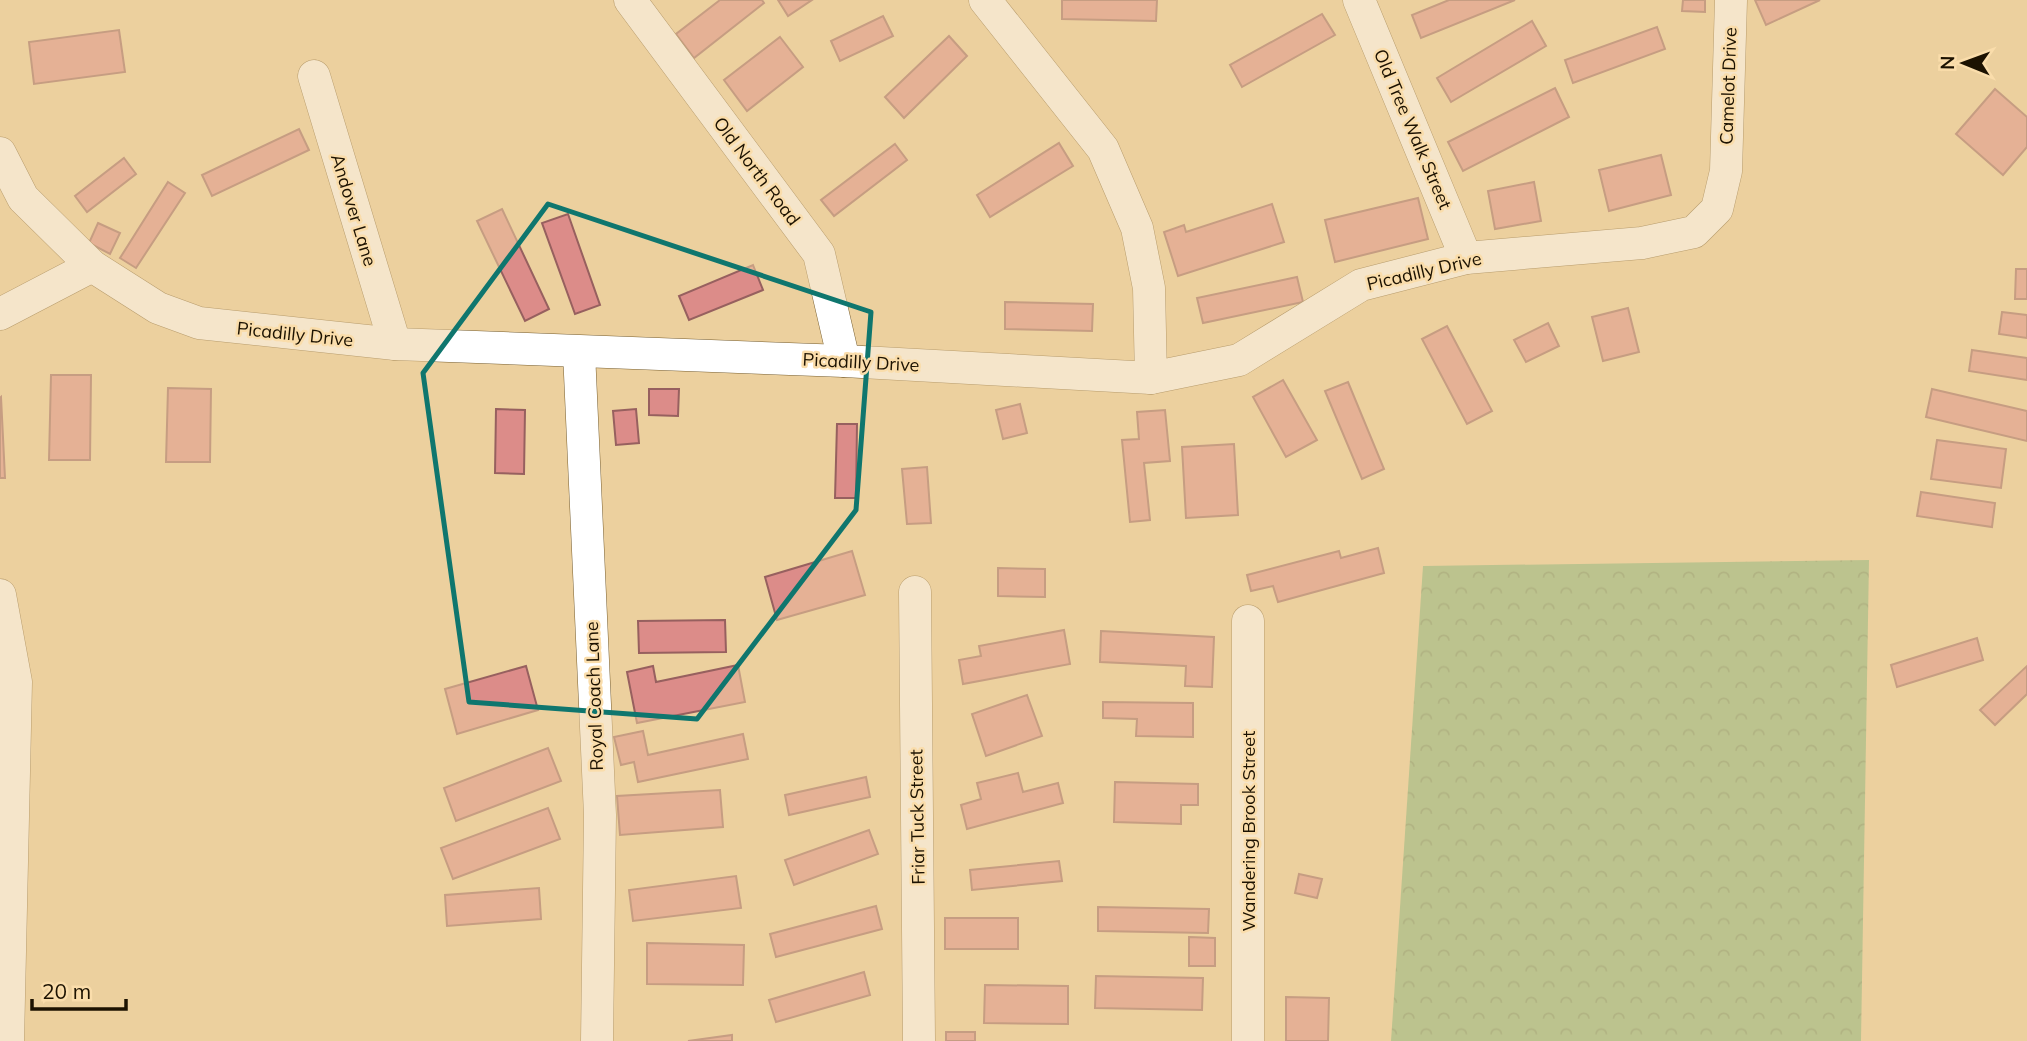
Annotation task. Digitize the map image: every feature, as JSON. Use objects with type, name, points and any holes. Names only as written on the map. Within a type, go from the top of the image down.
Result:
[{"type":"street","name":"Old North Road","points":[[630,0],[819,254],[844,360]]},
{"type":"street","points":[[985,0],[1103,149],[1138,228],[1149,288],[1151,378]]},
{"type":"street","name":"Old Tree Walk Street","points":[[1359,0],[1466,258]]},
{"type":"street","name":"Camelot Drive","points":[[1726,171],[1731,0]]},
{"type":"street","name":"Andover Lane","points":[[314,76],[395,344]]},
{"type":"street","name":"Picadilly Drive","points":[[0,153],[23,198],[92,266],[158,308],[199,323],[395,344],[844,360],[1151,378],[1239,360],[1361,285],[1466,258],[1642,243],[1694,232],[1717,209],[1726,171]]},
{"type":"street","points":[[0,314],[92,266]]},
{"type":"street","name":"Royal Coach Lane","points":[[579,352],[600,815],[597,1041]]},
{"type":"street","name":"Friar Tuck Street","points":[[915,592],[919,1041]]},
{"type":"street","points":[[0,595],[16,682],[8,1041]]},
{"type":"street","name":"Wandering Brook Street","points":[[1248,621],[1248,1041]]},
{"type":"highlighted area","points":[[548,204],[871,312],[856,510],[697,719],[469,702],[423,373]]},
{"type":"green space","points":[[1869,560],[1861,1041],[1391,1041],[1423,566]]},
{"type":"building","points":[[720,0],[762,0],[764,3],[694,58],[676,34]]},
{"type":"building","points":[[778,0],[812,0],[788,16]]},
{"type":"building","points":[[1062,0],[1157,0],[1156,21],[1062,19]]},
{"type":"building","points":[[1449,0],[1515,0],[1421,38],[1412,15]]},
{"type":"building","points":[[1683,0],[1705,0],[1705,12],[1682,11]]},
{"type":"building","points":[[1755,0],[1820,0],[1766,25]]},
{"type":"building","points":[[1322,14],[1335,35],[1242,87],[1230,65]]},
{"type":"building","points":[[883,16],[893,36],[840,61],[831,41]]},
{"type":"building","points":[[1532,21],[1546,46],[1451,102],[1437,78]]},
{"type":"building","points":[[1657,27],[1665,49],[1573,83],[1565,60]]},
{"type":"building","points":[[119,30],[125,72],[34,84],[29,42]]},
{"type":"building","points":[[949,36],[967,56],[904,118],[885,97]]},
{"type":"building","points":[[780,37],[803,67],[747,111],[724,80]]},
{"type":"building","points":[[1555,88],[1569,117],[1463,171],[1448,142]]},
{"type":"building","points":[[1995,89],[2027,117],[2027,147],[2003,175],[1956,134]]},
{"type":"building","points":[[299,129],[309,150],[212,196],[202,175]]},
{"type":"building","points":[[1059,143],[1073,166],[990,217],[977,195]]},
{"type":"building","points":[[895,144],[907,160],[834,216],[821,200]]},
{"type":"building","points":[[1661,155],[1671,195],[1609,211],[1599,170]]},
{"type":"building","points":[[124,158],[136,174],[87,212],[75,196]]},
{"type":"building","points":[[168,182],[185,193],[136,268],[120,258]]},
{"type":"building","points":[[1534,182],[1541,221],[1495,229],[1488,191]]},
{"type":"building","points":[[1418,198],[1428,239],[1335,262],[1325,220]]},
{"type":"building","points":[[1272,204],[1284,242],[1178,276],[1164,232],[1184,225],[1186,232]]},
{"type":"building","points":[[502,209],[549,309],[525,321],[477,221]]},
{"type":"building","points":[[568,214],[600,305],[575,314],[542,223]]},
{"type":"building","points":[[98,223],[120,233],[110,254],[89,243]]},
{"type":"building","points":[[753,265],[763,290],[689,320],[679,296]]},
{"type":"building","points":[[2016,269],[2027,269],[2027,299],[2015,299]]},
{"type":"building","points":[[1297,277],[1303,302],[1203,323],[1197,298]]},
{"type":"building","points":[[1005,302],[1093,304],[1092,331],[1005,329]]},
{"type":"building","points":[[1628,308],[1639,352],[1603,361],[1592,317]]},
{"type":"building","points":[[2002,312],[2027,315],[2027,338],[1999,334]]},
{"type":"building","points":[[1548,323],[1559,346],[1526,362],[1514,340]]},
{"type":"building","points":[[1447,326],[1492,411],[1467,424],[1422,339]]},
{"type":"building","points":[[1972,350],[2027,358],[2027,380],[1969,371]]},
{"type":"building","points":[[51,375],[91,375],[90,460],[49,460]]},
{"type":"building","points":[[1283,380],[1317,440],[1286,457],[1253,397]]},
{"type":"building","points":[[1348,382],[1384,469],[1362,479],[1325,391]]},
{"type":"building","points":[[168,388],[211,389],[210,462],[166,462]]},
{"type":"building","points":[[649,389],[679,389],[678,416],[649,415]]},
{"type":"building","points":[[1932,389],[2027,411],[2027,441],[1926,417]]},
{"type":"building","points":[[1,397],[5,478],[0,478]]},
{"type":"building","points":[[1020,404],[1027,433],[1003,439],[996,410]]},
{"type":"building","points":[[496,409],[525,410],[524,474],[495,473]]},
{"type":"building","points":[[636,409],[639,443],[616,445],[613,411]]},
{"type":"building","points":[[1165,410],[1170,461],[1144,463],[1150,520],[1130,522],[1122,440],[1139,439],[1137,412]]},
{"type":"building","points":[[837,424],[857,424],[856,498],[835,498]]},
{"type":"building","points":[[1937,440],[2006,449],[2001,488],[1931,479]]},
{"type":"building","points":[[1234,444],[1238,515],[1186,518],[1182,447]]},
{"type":"building","points":[[927,467],[931,523],[907,524],[902,469]]},
{"type":"building","points":[[1921,492],[1995,503],[1992,527],[1917,516]]},
{"type":"building","points":[[1378,548],[1384,573],[1278,602],[1273,586],[1251,591],[1247,575],[1339,551],[1341,558]]},
{"type":"building","points":[[852,551],[865,595],[777,620],[765,577]]},
{"type":"building","points":[[998,568],[1045,569],[1045,597],[998,596]]},
{"type":"building","points":[[725,620],[726,652],[639,653],[638,621]]},
{"type":"building","points":[[1064,630],[1070,664],[963,684],[959,660],[981,656],[979,646]]},
{"type":"building","points":[[1101,631],[1214,637],[1212,687],[1185,686],[1186,666],[1100,662]]},
{"type":"building","points":[[1977,638],[1983,660],[1897,687],[1891,665]]},
{"type":"building","points":[[738,665],[745,702],[637,723],[627,672],[653,666],[656,682]]},
{"type":"building","points":[[526,666],[538,710],[457,734],[445,689]]},
{"type":"building","points":[[2027,666],[2027,694],[1995,725],[1980,710]]},
{"type":"building","points":[[1027,695],[1042,736],[986,756],[972,714]]},
{"type":"building","points":[[1103,702],[1193,703],[1193,737],[1136,736],[1137,719],[1103,718]]},
{"type":"building","points":[[643,731],[648,755],[743,734],[748,759],[638,782],[634,762],[621,765],[614,737]]},
{"type":"building","points":[[548,748],[561,781],[456,821],[444,788]]},
{"type":"building","points":[[1018,773],[1023,792],[1058,783],[1063,803],[967,829],[961,805],[981,799],[977,783]]},
{"type":"building","points":[[866,777],[870,797],[789,815],[785,795]]},
{"type":"building","points":[[1115,782],[1198,784],[1198,805],[1181,805],[1181,824],[1114,822]]},
{"type":"building","points":[[720,790],[723,827],[620,835],[617,796]]},
{"type":"building","points":[[548,808],[560,839],[453,879],[441,848]]},
{"type":"building","points":[[869,830],[878,854],[794,885],[785,860]]},
{"type":"building","points":[[1059,861],[1062,881],[972,890],[970,870]]},
{"type":"building","points":[[1299,874],[1322,879],[1317,898],[1295,893]]},
{"type":"building","points":[[736,876],[741,908],[633,921],[629,890]]},
{"type":"building","points":[[539,888],[541,919],[447,926],[445,895]]},
{"type":"building","points":[[876,906],[882,929],[776,957],[770,934]]},
{"type":"building","points":[[1098,907],[1209,909],[1208,933],[1098,931]]},
{"type":"building","points":[[945,918],[1018,918],[1018,949],[945,949]]},
{"type":"building","points":[[1189,937],[1215,938],[1215,966],[1189,966]]},
{"type":"building","points":[[647,943],[744,945],[743,985],[647,984]]},
{"type":"building","points":[[864,972],[870,995],[776,1022],[769,1000]]},
{"type":"building","points":[[1096,976],[1203,978],[1202,1010],[1095,1008]]},
{"type":"building","points":[[985,985],[1068,986],[1068,1024],[984,1023]]},
{"type":"building","points":[[1286,997],[1329,998],[1328,1041],[1286,1041]]},
{"type":"building","points":[[946,1032],[975,1032],[975,1041],[946,1041]]},
{"type":"building","points":[[732,1035],[732,1041],[688,1041]]}]
